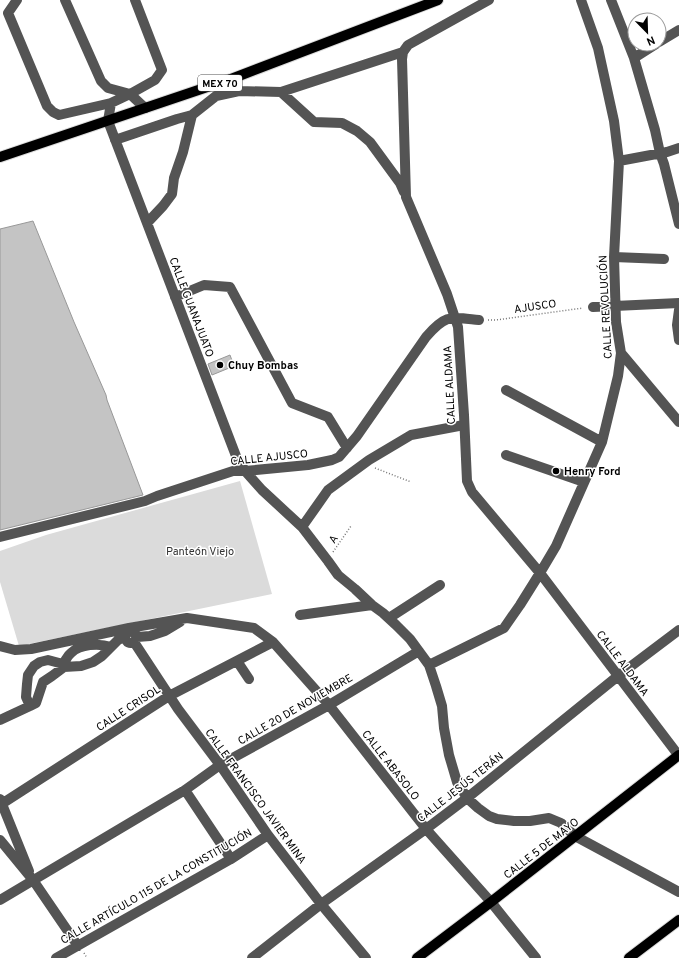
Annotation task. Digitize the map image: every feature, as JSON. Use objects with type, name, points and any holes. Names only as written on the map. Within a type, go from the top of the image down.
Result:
[{"type":"main road","name":"MEX 70","points":[[0,158],[231,79],[438,0]]},
{"type":"main road","name":"CALLE 5 DE MAYO","points":[[417,958],[679,756]]},
{"type":"main road","points":[[629,958],[679,920]]},
{"type":"street","points":[[17,0],[8,12],[47,106],[59,115],[111,103],[155,80],[162,70],[135,0]]},
{"type":"street","points":[[65,0],[101,81],[108,88],[130,94],[145,108]]},
{"type":"street","points":[[115,140],[192,115],[216,96],[239,91],[281,92],[403,52],[408,45],[490,0]]},
{"type":"street","name":"CALLE REVOLUCIÓN","points":[[429,665],[504,628],[540,573],[556,546],[602,442],[618,376],[621,353],[616,322],[614,257],[619,160],[614,121],[598,48],[581,0]]},
{"type":"street","points":[[611,0],[634,58],[655,130],[679,224]]},
{"type":"street","points":[[667,37],[679,30]]},
{"type":"street","name":"CALLE ALDAMA","points":[[403,52],[406,197],[447,294],[458,327],[467,481],[472,492],[540,573],[679,756]]},
{"type":"street","points":[[634,58],[643,52]]},
{"type":"street","points":[[231,79],[239,91]]},
{"type":"street","points":[[281,92],[314,122],[342,123],[357,131],[370,142],[400,183],[406,197]]},
{"type":"street","points":[[108,121],[111,103]]},
{"type":"street","points":[[147,224],[172,194],[174,178],[183,152],[192,115]]},
{"type":"street","name":"CALLE GUANAJUATO","points":[[108,121],[236,456],[245,471],[262,490],[302,528],[338,575],[389,618],[410,639],[429,665],[442,706],[449,755],[457,782],[467,798],[489,816],[497,819],[514,822],[549,818],[561,822],[575,836],[679,892]]},
{"type":"street","points":[[619,160],[660,154],[679,148]]},
{"type":"street","points":[[614,257],[664,259]]},
{"type":"street","points":[[175,297],[204,284],[230,287],[292,403],[328,416],[347,448]]},
{"type":"street","points":[[593,306],[679,303]]},
{"type":"street","points":[[679,310],[677,325],[679,340]]},
{"type":"street","name":"CALLE AJUSCO","points":[[0,537],[145,501],[233,471],[308,465],[339,457],[357,436],[426,337],[436,326],[446,319],[455,318],[479,320]]},
{"type":"street","points":[[621,353],[679,422]]},
{"type":"street","points":[[506,390],[602,442]]},
{"type":"street","points":[[302,528],[328,490],[364,464],[411,435],[464,425]]},
{"type":"street","points":[[506,455],[584,482]]},
{"type":"street","points":[[389,618],[440,585]]},
{"type":"street","points":[[300,615],[372,605]]},
{"type":"street","points":[[30,706],[26,697],[28,675],[34,666],[40,662],[48,660],[64,665],[81,666],[93,662],[102,656],[118,640],[124,637],[128,643],[132,643],[136,639],[165,631],[187,618]]},
{"type":"street","points":[[0,646],[15,650],[30,649],[129,628],[187,618]]},
{"type":"street","name":"CALLE ABASOLO","points":[[187,618],[254,628],[273,642],[329,705],[426,829],[491,902],[536,958]]},
{"type":"street","name":"CALLE JESÚS TERÁN","points":[[252,958],[321,904],[467,798],[618,676],[679,630]]},
{"type":"street","name":"CALLE FRANCISCO JAVIER MINA","points":[[136,639],[169,696],[220,765],[268,835],[321,904],[366,958]]},
{"type":"street","name":"CALLE CRISOL","points":[[1,803],[169,696],[273,642]]},
{"type":"street","points":[[0,720],[36,703],[43,682],[64,665],[69,654],[75,649],[94,644],[104,644],[111,647]]},
{"type":"street","name":"CALLE 20 DE NOVIEMBRE","points":[[0,900],[185,790],[220,765],[329,705],[419,651]]},
{"type":"street","points":[[236,661],[249,679]]},
{"type":"street","points":[[28,675],[43,682]]},
{"type":"street","points":[[185,790],[231,860]]},
{"type":"street","points":[[1,803],[33,880]]},
{"type":"street","name":"CALLE ARTÍCULO 115 DE LA CONSTITUCIÓN","points":[[56,958],[231,860],[268,835]]},
{"type":"street","points":[[0,840],[33,880],[78,946]]},
{"type":"path","name":"AJUSCO","points":[[479,320],[496,320],[593,306]]},
{"type":"path","points":[[364,464],[411,482]]},
{"type":"path","name":"A","points":[[328,561],[351,526]]},
{"type":"green space","name":"Panteón Viejo","points":[[240,481],[272,594],[19,646],[0,582],[0,551],[46,535]]},
{"type":"building","points":[[33,221],[74,322],[106,395],[143,495],[0,530],[0,229]]},
{"type":"building","name":"Chuy Bombas","points":[[230,355],[234,366],[212,375],[208,364]]},
{"type":"place","name":"Chuy Bombas","points":[[220,365]]},
{"type":"place","name":"Henry Ford","points":[[556,471]]}]
